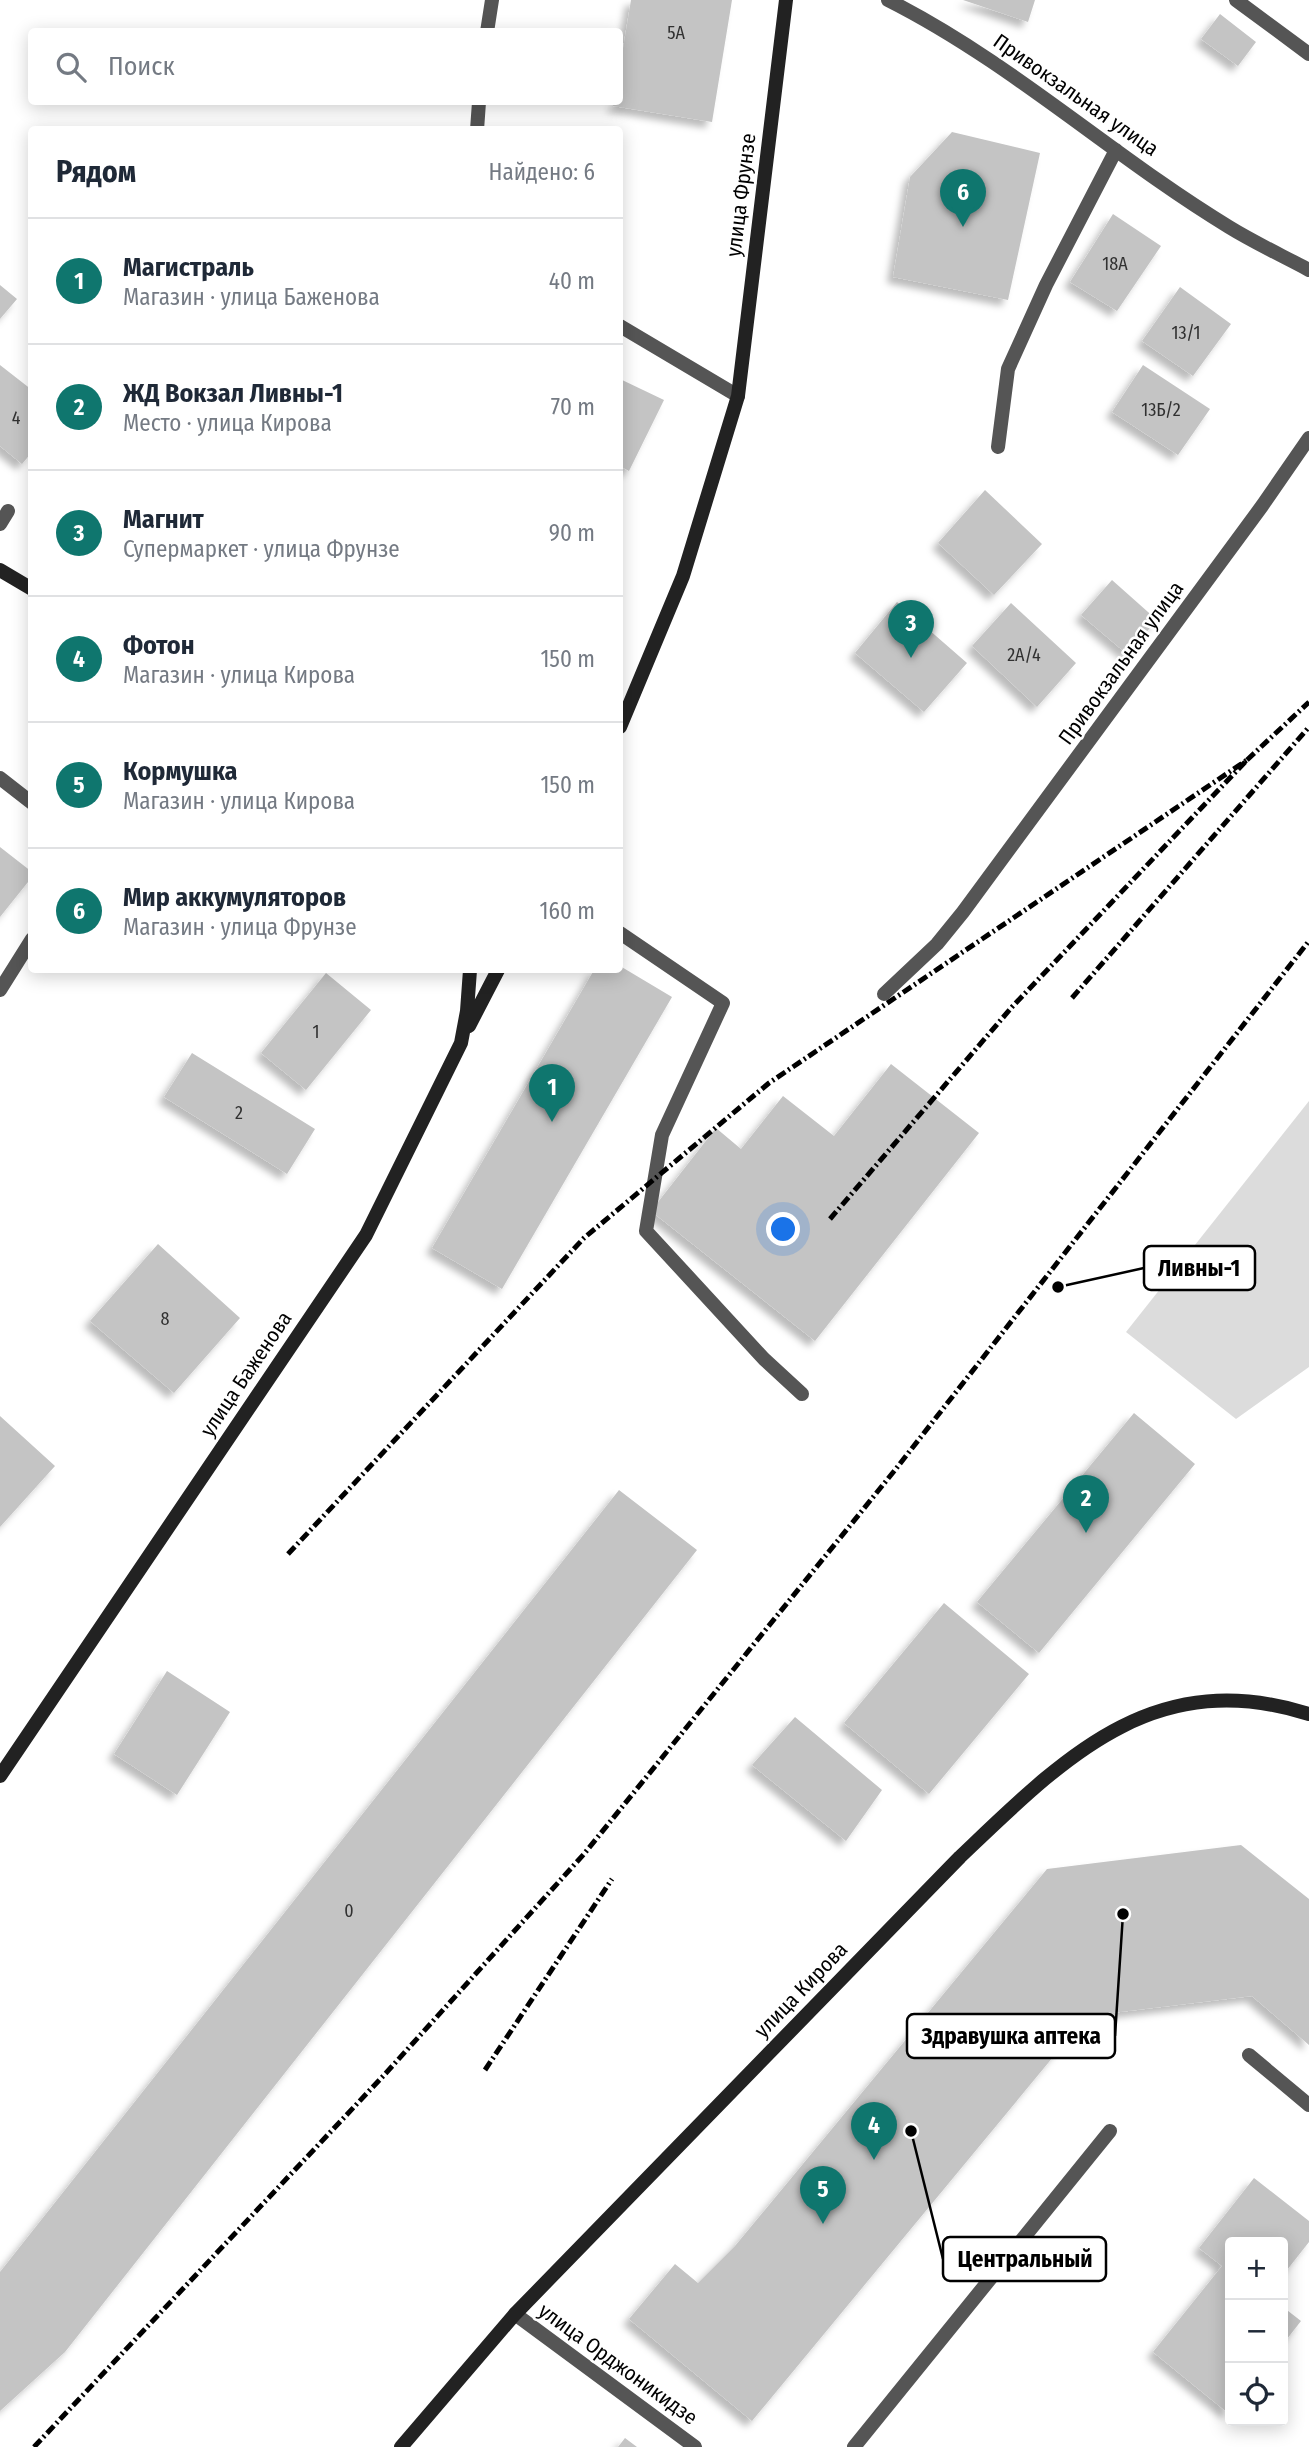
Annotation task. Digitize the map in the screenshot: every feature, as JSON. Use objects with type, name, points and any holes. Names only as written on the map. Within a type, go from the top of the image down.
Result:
[{"type":"street","points":[[488,28],[492,0]]},
{"type":"street","name":"улица Фрунзе","points":[[623,718],[683,576],[738,396],[786,0]]},
{"type":"street","name":"Привокзальная улица","points":[[888,0],[996,62],[1116,150],[1229,227],[1309,270]]},
{"type":"street","points":[[1236,0],[1309,54]]},
{"type":"street","points":[[477,126],[479,105]]},
{"type":"street","points":[[998,447],[1008,369],[1046,285],[1116,150]]},
{"type":"street","points":[[623,328],[738,396]]},
{"type":"street","name":"Привокзальная улица","points":[[884,994],[937,944],[963,912],[1262,506],[1309,438]]},
{"type":"street","points":[[0,524],[8,511]]},
{"type":"street","points":[[0,570],[28,587]]},
{"type":"street","points":[[0,778],[28,800]]},
{"type":"street","points":[[623,935],[723,1003],[662,1135],[646,1231],[764,1359],[802,1394]]},
{"type":"street","points":[[0,990],[28,945]]},
{"type":"street","name":"улица Баженова","points":[[0,1776],[366,1235],[461,1043],[470,973]]},
{"type":"street","points":[[461,1043],[496,973]]},
{"type":"street","name":"улица Кирова","points":[[401,2447],[515,2314],[960,1857],[1031,1790],[1111,1731],[1138,1717],[1167,1707],[1186,1703],[1240,1702],[1289,1708],[1309,1714]]},
{"type":"street","points":[[1249,2055],[1309,2105]]},
{"type":"street","points":[[854,2447],[1110,2131]]},
{"type":"street","name":"улица Орджоникидзе","points":[[515,2314],[695,2447]]},
{"type":"shaded area","points":[[1309,1101],[1309,1367],[1236,1419],[1126,1332]]},
{"type":"building","points":[[631,0],[732,0],[712,122],[613,106],[623,105],[623,49]]},
{"type":"building","points":[[963,0],[1035,0],[1028,22]]},
{"type":"building","points":[[1220,14],[1256,42],[1238,66],[1201,39]]},
{"type":"building","points":[[952,132],[1040,153],[1008,300],[893,277],[910,177]]},
{"type":"building","points":[[1113,214],[1161,246],[1117,311],[1070,282]]},
{"type":"building","points":[[0,285],[17,299],[0,319]]},
{"type":"building","points":[[1180,287],[1231,324],[1193,376],[1142,341]]},
{"type":"building","points":[[0,365],[28,387],[28,457],[22,464],[0,446]]},
{"type":"building","points":[[1143,365],[1210,409],[1178,455],[1112,412]]},
{"type":"building","points":[[623,380],[664,400],[629,471],[623,468]]},
{"type":"building","points":[[985,490],[1042,544],[994,595],[938,543]]},
{"type":"building","points":[[1112,580],[1157,620],[1127,654],[1081,615]]},
{"type":"building","points":[[897,602],[967,663],[924,712],[855,653]]},
{"type":"building","points":[[1011,603],[1076,663],[1037,707],[972,646]]},
{"type":"building","points":[[0,847],[28,869],[28,882],[0,917]]},
{"type":"building","points":[[623,968],[672,997],[502,1289],[432,1248],[592,973],[623,973]]},
{"type":"building","points":[[326,973],[371,1010],[306,1090],[261,1053]]},
{"type":"building","points":[[192,1053],[315,1129],[287,1174],[164,1097]]},
{"type":"building","points":[[891,1064],[979,1133],[815,1341],[651,1211],[716,1128],[741,1149],[783,1096],[834,1136]]},
{"type":"building","points":[[158,1244],[240,1318],[174,1393],[90,1321]]},
{"type":"building","points":[[1134,1413],[1195,1464],[1039,1653],[977,1602]]},
{"type":"building","points":[[0,1416],[55,1466],[0,1527]]},
{"type":"building","points":[[619,1490],[697,1550],[65,2352],[0,2411],[0,2272]]},
{"type":"building","points":[[944,1603],[1029,1674],[929,1794],[844,1723]]},
{"type":"building","points":[[167,1671],[230,1712],[177,1795],[114,1754]]},
{"type":"building","points":[[795,1717],[882,1790],[846,1841],[752,1765]]},
{"type":"building","points":[[1241,1845],[1309,1899],[1309,2045],[1252,1996],[1087,2016],[752,2421],[629,2319],[675,2264],[698,2283],[735,2246],[1047,1869]]},
{"type":"building","points":[[1254,2178],[1309,2221],[1309,2242],[1288,2269],[1288,2237],[1225,2237],[1225,2411],[1153,2352],[1222,2266],[1199,2248]]},
{"type":"building","points":[[1288,2311],[1301,2321],[1288,2338]]},
{"type":"building","points":[[625,2438],[637,2447],[618,2447]]},
{"type":"railway","points":[[1247,760],[1309,702]]},
{"type":"railway","points":[[1072,998],[1309,727]]},
{"type":"railway","points":[[288,1554],[584,1238],[769,1083],[1247,760],[1012,1007],[830,1219]]},
{"type":"railway","points":[[34,2447],[386,2073],[584,1854],[895,1470],[1309,941]]},
{"type":"railway","points":[[485,2070],[612,1879]]},
{"type":"place","name":"Мир аккумуляторов","points":[[963,227]]},
{"type":"place","name":"Магнит","points":[[911,658]]},
{"type":"place","name":"Магистраль","points":[[552,1122]]},
{"type":"place","name":"Ливны-1","points":[[1058,1287]]},
{"type":"place","name":"ЖД Вокзал Ливны-1","points":[[1086,1533]]},
{"type":"place","name":"Здравушка аптека","points":[[1123,1914]]},
{"type":"place","name":"Центральный","points":[[911,2131]]},
{"type":"place","name":"Фотон","points":[[874,2160]]},
{"type":"place","name":"Кормушка","points":[[823,2224]]}]
